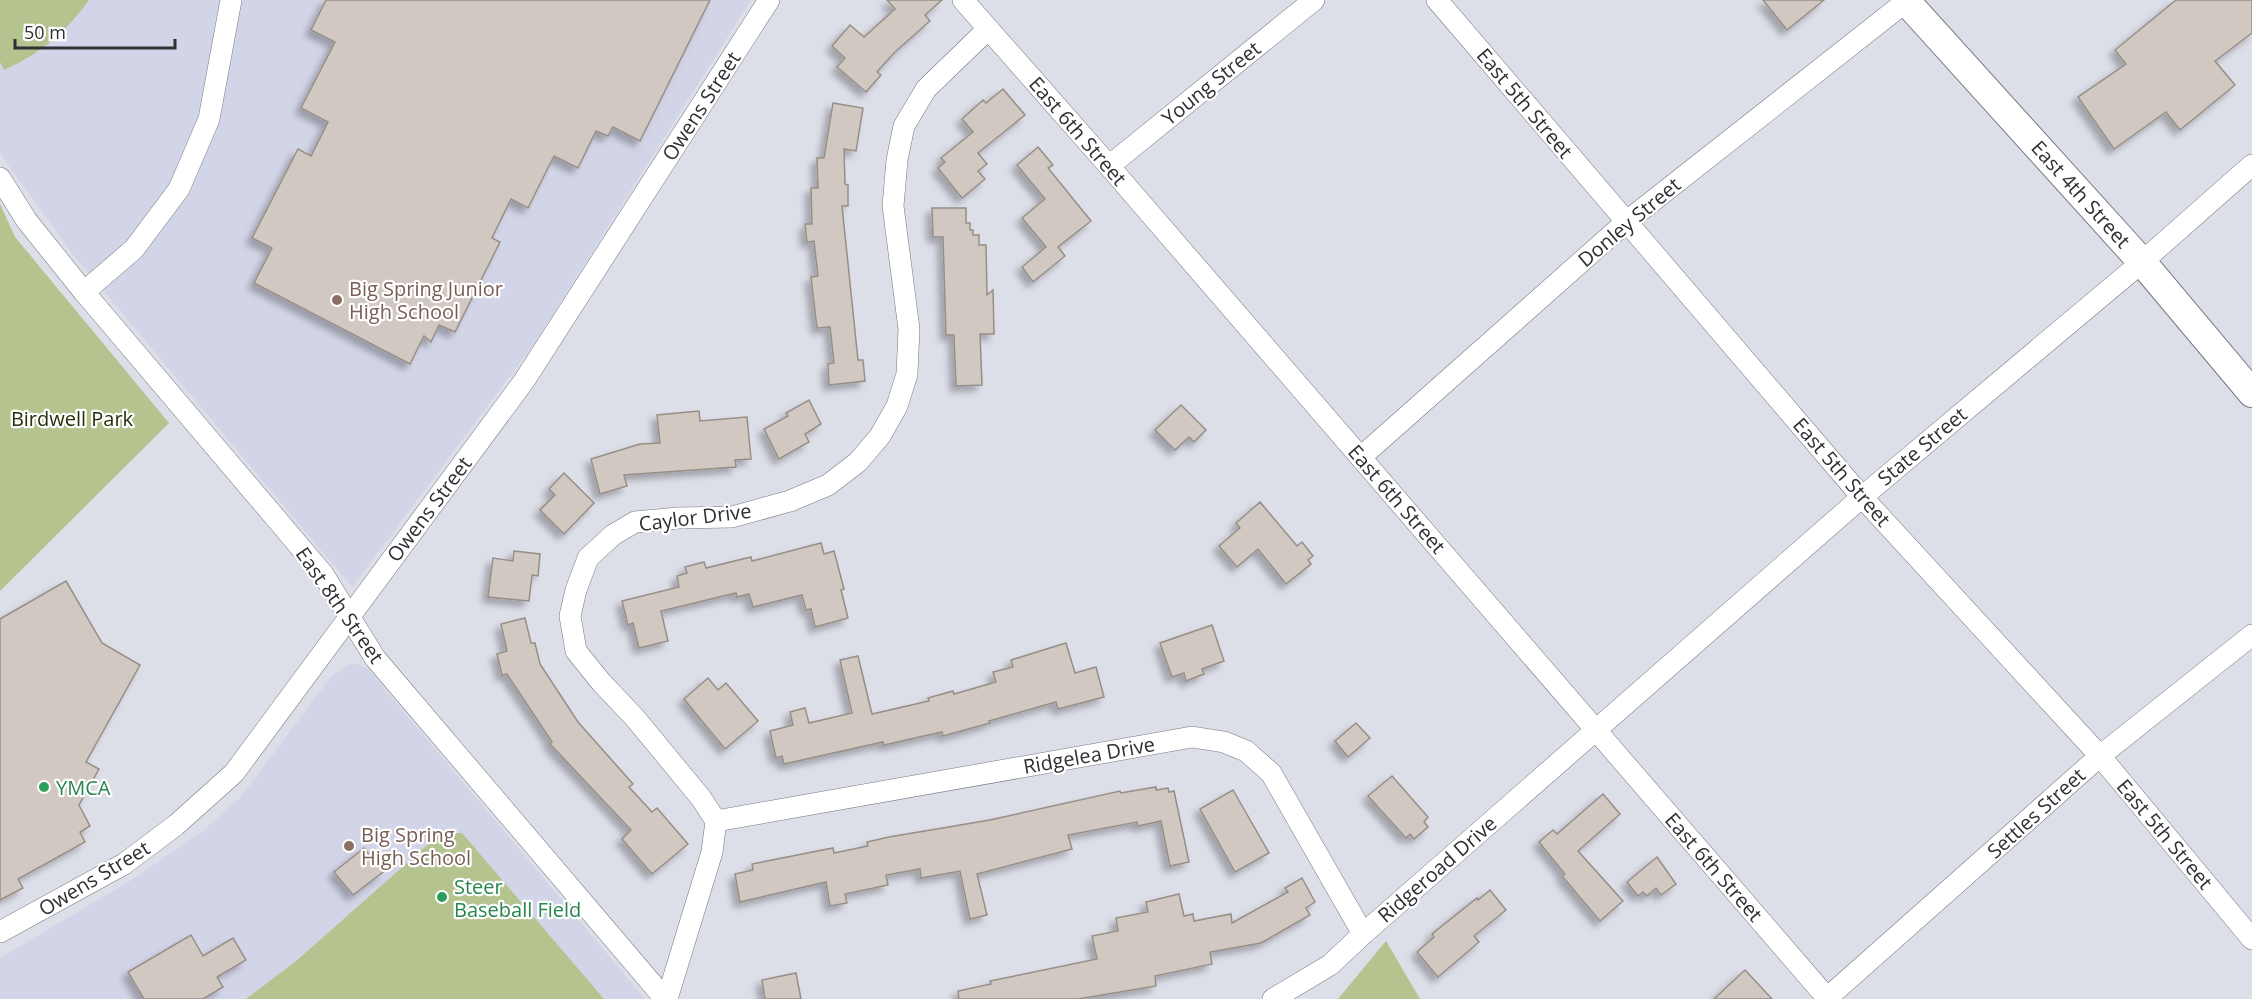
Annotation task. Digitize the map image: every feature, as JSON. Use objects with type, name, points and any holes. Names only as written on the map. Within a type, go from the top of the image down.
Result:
[{"type":"main road","name":"East 4th Street","points":[[1906,1],[2142,262],[2252,393]]},
{"type":"street","points":[[84,292],[134,249],[179,189],[209,119],[231,0]]},
{"type":"street","name":"Owens Street","points":[[0,932],[124,864],[176,825],[234,773],[524,381],[769,0]]},
{"type":"street","name":"East 6th Street","points":[[963,0],[1361,457],[1827,999]]},
{"type":"street","name":"Young Street","points":[[1109,166],[1314,0]]},
{"type":"street","name":"East 5th Street","points":[[1437,0],[1862,497],[2100,756],[2252,939]]},
{"type":"street","name":"Donley Street","points":[[1361,457],[1626,222],[1906,1]]},
{"type":"street","name":"Caylor Drive","points":[[716,821],[672,762],[576,651],[570,616],[576,590],[588,558],[613,535],[635,522],[732,517],[790,501],[828,485],[858,462],[880,436],[897,406],[907,374],[909,329],[893,206],[897,160],[904,126],[926,89],[988,29]]},
{"type":"street","name":"State Street","points":[[1595,730],[1862,497],[2142,262],[2252,165]]},
{"type":"street","name":"East 8th Street","points":[[0,178],[27,221],[84,292],[322,574],[375,658],[666,999]]},
{"type":"street","name":"Settles Street","points":[[1827,999],[2100,756],[2252,635]]},
{"type":"street","name":"Ridgeroad Drive","points":[[1273,999],[1330,965],[1595,730]]},
{"type":"street","name":"Ridgelea Drive","points":[[716,821],[1192,737],[1224,742],[1246,750],[1271,773],[1363,934]]},
{"type":"street","points":[[666,999],[712,852],[716,821]]},
{"type":"shaded area","name":"Big Spring Junior High School","points":[[0,0],[751,0],[534,344],[352,587],[75,257],[0,152]]},
{"type":"shaded area","name":"Big Spring High School","points":[[356,664],[367,668],[645,999],[0,999],[0,958],[135,878],[204,830],[241,797],[331,677],[347,665]]},
{"type":"green space","points":[[0,0],[89,0],[51,41],[30,57],[4,70],[0,62]]},
{"type":"green space","name":"Birdwell Park","points":[[0,204],[15,237],[169,423],[0,591]]},
{"type":"green space","name":"Steer Baseball Field","points":[[441,833],[462,833],[604,999],[246,999],[296,961]]},
{"type":"green space","points":[[1386,941],[1420,999],[1338,999]]},
{"type":"building","points":[[326,0],[710,0],[640,141],[613,127],[608,136],[596,131],[578,168],[554,156],[528,208],[511,199],[492,238],[500,242],[455,332],[439,325],[431,342],[424,336],[410,364],[254,283],[272,248],[252,238],[298,149],[311,156],[328,122],[301,108],[335,42],[311,30]]},
{"type":"building","points":[[887,0],[942,0],[925,15],[930,21],[895,52],[877,72],[881,75],[866,92],[837,67],[845,58],[832,46],[850,25],[864,37],[895,9]]},
{"type":"building","points":[[1763,0],[1824,0],[1787,30]]},
{"type":"building","points":[[2176,0],[2252,0],[2252,33],[2215,61],[2235,85],[2180,130],[2166,112],[2114,149],[2078,97],[2126,64],[2115,50]]},
{"type":"building","points":[[1003,89],[1025,115],[978,153],[987,164],[978,171],[985,179],[962,198],[938,168],[945,162],[941,158],[973,132],[962,119],[983,100],[986,103]]},
{"type":"building","points":[[833,103],[863,108],[856,151],[844,149],[848,206],[842,206],[858,360],[863,360],[865,381],[829,385],[828,364],[834,363],[830,327],[817,328],[811,277],[818,276],[814,241],[807,242],[805,224],[812,224],[811,188],[818,188],[817,158],[824,158]]},
{"type":"building","points":[[1038,147],[1053,165],[1048,168],[1091,221],[1058,247],[1065,256],[1033,282],[1022,267],[1046,247],[1022,218],[1045,199],[1017,165]]},
{"type":"building","points":[[932,208],[966,208],[966,223],[970,223],[973,235],[979,235],[979,245],[986,245],[987,295],[993,290],[994,334],[980,334],[982,385],[956,386],[954,335],[946,335],[943,237],[933,237]]},
{"type":"building","points":[[809,400],[821,424],[805,434],[809,442],[779,459],[764,429],[788,416],[786,413]]},
{"type":"building","points":[[1181,405],[1206,430],[1194,442],[1189,437],[1175,450],[1155,430]]},
{"type":"building","points":[[699,411],[700,421],[747,417],[751,459],[735,460],[736,467],[624,475],[627,486],[600,494],[591,459],[640,444],[660,443],[657,415]]},
{"type":"building","points":[[564,473],[594,503],[564,534],[540,510],[555,495],[549,489]]},
{"type":"building","points":[[1260,502],[1297,546],[1302,542],[1313,556],[1308,560],[1311,564],[1286,584],[1258,549],[1237,567],[1219,546],[1240,528],[1236,523]]},
{"type":"building","points":[[821,543],[824,554],[834,551],[844,589],[841,590],[848,618],[815,627],[811,609],[806,610],[802,595],[753,607],[749,594],[737,597],[736,593],[661,611],[668,641],[639,648],[633,623],[628,625],[622,601],[679,587],[677,576],[687,573],[685,567],[704,562],[706,568],[751,557],[752,561]]},
{"type":"building","points":[[514,551],[540,554],[538,576],[532,575],[529,601],[488,597],[493,558],[513,561]]},
{"type":"building","name":"YMCA","points":[[66,581],[102,643],[140,665],[86,762],[99,769],[79,805],[90,826],[80,832],[85,842],[18,879],[23,888],[0,900],[0,619]]},
{"type":"building","points":[[525,618],[531,643],[535,643],[540,664],[578,722],[633,784],[629,787],[652,812],[657,808],[688,844],[652,874],[622,839],[631,830],[550,744],[552,742],[507,674],[502,675],[497,654],[507,651],[501,624]]},
{"type":"building","points":[[1212,625],[1224,661],[1202,669],[1204,674],[1186,681],[1184,673],[1172,677],[1160,643]]},
{"type":"building","points":[[1066,643],[1075,673],[1096,667],[1104,697],[1058,709],[1056,702],[943,736],[942,732],[884,745],[883,742],[784,764],[782,756],[776,758],[770,731],[793,725],[790,712],[805,708],[809,723],[852,713],[840,660],[858,656],[872,714],[929,701],[928,698],[953,691],[954,694],[996,682],[993,672],[1013,667],[1011,660]]},
{"type":"building","points":[[708,678],[718,690],[726,683],[758,721],[725,749],[684,699]]},
{"type":"building","points":[[1356,723],[1370,738],[1348,757],[1335,741]]},
{"type":"building","points":[[1392,776],[1428,817],[1424,822],[1428,827],[1414,839],[1410,834],[1406,838],[1368,796]]},
{"type":"building","points":[[1156,787],[1156,790],[1168,788],[1169,792],[1174,791],[1189,862],[1170,866],[1161,821],[1138,826],[1137,822],[1068,835],[1072,849],[977,874],[987,915],[970,919],[960,871],[921,878],[920,869],[886,875],[888,885],[845,894],[847,903],[830,906],[826,882],[740,902],[735,874],[753,870],[752,864],[833,848],[834,853],[868,846],[867,842],[889,837],[990,820],[1120,791],[1121,793]]},
{"type":"building","points":[[1233,790],[1269,853],[1235,872],[1200,809]]},
{"type":"building","points":[[1603,794],[1620,814],[1578,851],[1623,901],[1600,921],[1562,876],[1565,874],[1539,842],[1553,830],[1557,834]]},
{"type":"building","points":[[364,848],[383,872],[353,895],[334,872]]},
{"type":"building","points":[[1657,857],[1676,884],[1661,895],[1656,888],[1647,896],[1643,892],[1638,896],[1627,882]]},
{"type":"building","points":[[1302,878],[1315,902],[1306,908],[1310,915],[1261,943],[1210,952],[1212,964],[1155,976],[1156,986],[1078,999],[959,999],[958,991],[991,984],[990,981],[1097,959],[1092,936],[1118,931],[1116,918],[1148,912],[1146,902],[1179,894],[1184,916],[1193,914],[1194,921],[1231,914],[1232,923],[1288,892],[1285,888]]},
{"type":"building","points":[[1490,890],[1506,910],[1474,936],[1479,942],[1438,977],[1417,952],[1434,937],[1432,934]]},
{"type":"building","points":[[191,935],[203,956],[233,938],[246,960],[217,977],[223,987],[203,999],[144,999],[128,972]]},
{"type":"building","points":[[1745,970],[1772,999],[1714,999]]},
{"type":"building","points":[[796,973],[801,999],[765,999],[762,980]]},
{"type":"place","name":"Big Spring Junior High School","points":[[337,300]]},
{"type":"place","name":"YMCA","points":[[44,787]]},
{"type":"place","name":"Big Spring High School","points":[[349,846]]},
{"type":"place","name":"Steer Baseball Field","points":[[442,897]]}]
